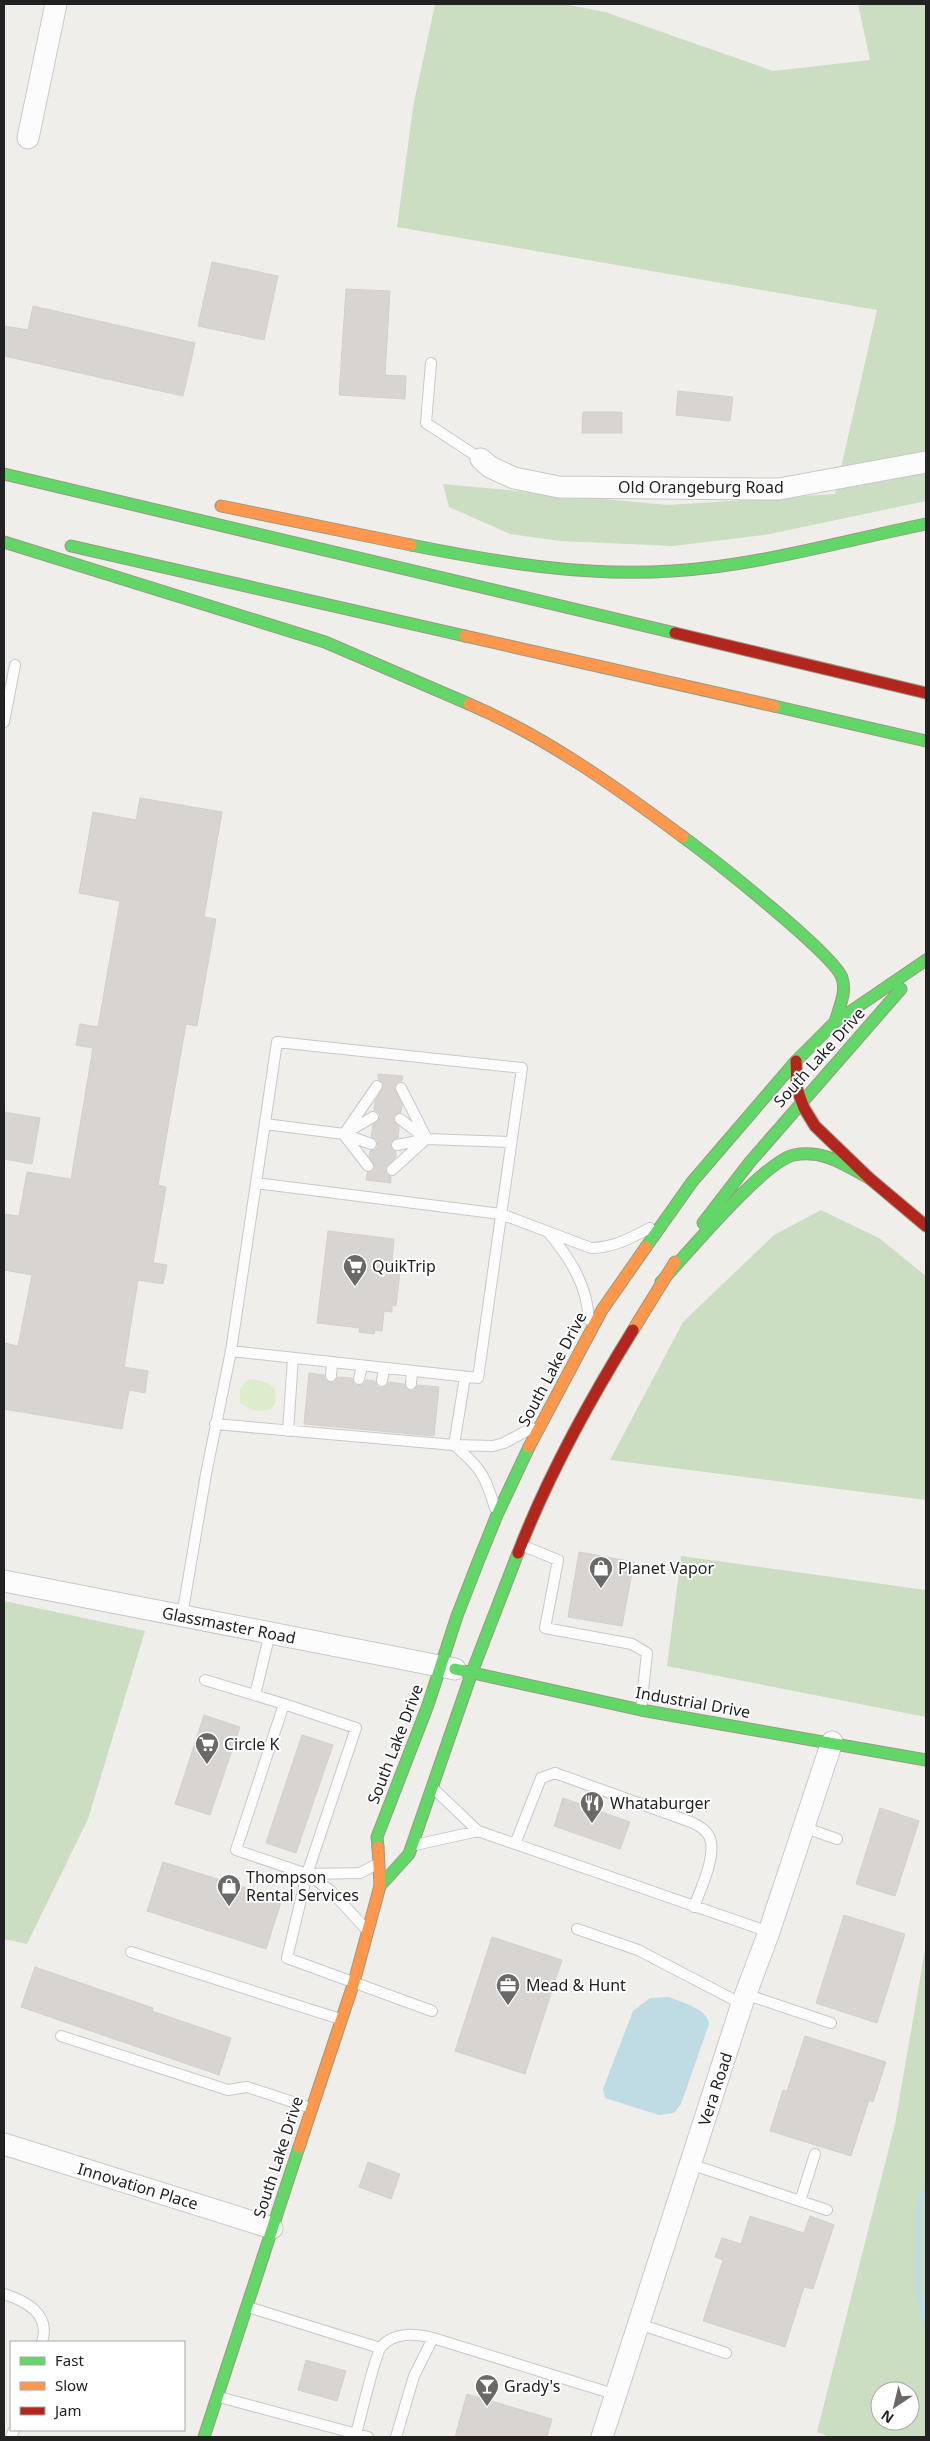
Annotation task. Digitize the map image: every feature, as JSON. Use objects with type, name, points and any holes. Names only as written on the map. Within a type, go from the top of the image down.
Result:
[{"type":"main road","points":[[4,468],[100,485]]},
{"type":"main road","points":[[4,474],[270,535],[926,693]]},
{"type":"main road","points":[[207,504],[492,560],[542,567],[593,571],[655,572],[706,567],[747,561],[926,524]]},
{"type":"main road","points":[[4,531],[23,535]]},
{"type":"main road","points":[[4,542],[325,642],[506,720],[620,790],[693,844],[823,952],[842,978],[843,997],[836,1022]]},
{"type":"main road","points":[[61,544],[926,741]]},
{"type":"main road","name":"South Lake Drive","points":[[380,1886],[409,1854],[433,1788],[456,1669],[457,1616],[497,1515],[540,1424],[602,1310],[692,1182],[796,1062],[836,1022],[923,963]]},
{"type":"main road","name":"South Lake Drive","points":[[204,2437],[354,1982],[380,1886],[376,1837],[456,1669],[521,1545],[533,1514],[564,1451],[661,1282],[723,1194],[801,1101],[856,1043],[923,963]]},
{"type":"main road","points":[[796,1062],[797,1089],[801,1101],[815,1126],[869,1178],[926,1226]]},
{"type":"main road","points":[[661,1282],[738,1198],[780,1162],[794,1155],[819,1154],[833,1158],[869,1178]]},
{"type":"main road","name":"Industrial Drive","points":[[456,1669],[641,1710],[926,1760]]},
{"type":"street","points":[[28,138],[56,4]]},
{"type":"street","name":"Old Orangeburg Road","points":[[481,459],[490,467],[514,478],[560,487],[761,490],[779,489],[926,462]]},
{"type":"street","name":"Glassmaster Road","points":[[4,1581],[456,1669]]},
{"type":"street","name":"Vera Road","points":[[602,2437],[744,1999],[769,1932],[832,1742]]},
{"type":"street","name":"Innovation Place","points":[[4,2144],[272,2228]]},
{"type":"lane","points":[[431,363],[426,423],[481,459]]},
{"type":"lane","points":[[4,722],[15,665]]},
{"type":"lane","points":[[182,1616],[215,1424],[231,1352],[278,1042],[522,1068],[478,1378],[231,1352]]},
{"type":"lane","points":[[344,1134],[377,1086]]},
{"type":"lane","points":[[401,1088],[427,1139]]},
{"type":"lane","points":[[344,1134],[374,1117]]},
{"type":"lane","points":[[400,1119],[427,1139]]},
{"type":"lane","points":[[265,1124],[344,1134],[370,1144]]},
{"type":"lane","points":[[344,1134],[368,1166]]},
{"type":"lane","points":[[392,1170],[427,1139]]},
{"type":"lane","points":[[397,1145],[427,1139],[511,1142]]},
{"type":"lane","points":[[256,1183],[501,1214],[582,1245],[604,1248],[629,1239],[665,1219]]},
{"type":"lane","points":[[549,1232],[577,1270],[582,1283],[589,1318],[587,1339]]},
{"type":"lane","points":[[288,1431],[293,1358]]},
{"type":"lane","points":[[331,1376],[332,1362]]},
{"type":"lane","points":[[359,1379],[362,1366]]},
{"type":"lane","points":[[382,1381],[384,1368]]},
{"type":"lane","points":[[411,1384],[412,1371]]},
{"type":"lane","points":[[454,1445],[465,1377]]},
{"type":"lane","points":[[215,1424],[288,1431],[326,1430],[353,1432],[454,1445],[494,1446],[504,1443],[540,1424]]},
{"type":"lane","points":[[454,1445],[476,1464],[483,1473],[497,1515]]},
{"type":"lane","points":[[521,1545],[558,1560],[545,1628],[632,1644],[647,1653],[641,1710]]},
{"type":"lane","points":[[255,1695],[270,1634]]},
{"type":"lane","points":[[205,1680],[356,1728],[307,1874],[287,1958],[432,2011]]},
{"type":"lane","points":[[284,1704],[236,1850],[307,1874],[331,1891],[367,1930]]},
{"type":"lane","points":[[515,1844],[541,1778],[555,1773],[691,1822],[702,1828],[709,1836],[711,1856],[694,1907]]},
{"type":"lane","points":[[433,1788],[478,1831],[769,1932]]},
{"type":"lane","points":[[803,1827],[837,1839]]},
{"type":"lane","points":[[412,1845],[478,1831]]},
{"type":"lane","points":[[307,1874],[360,1873],[378,1864]]},
{"type":"lane","points":[[577,1929],[638,1950],[744,1999],[831,2022]]},
{"type":"lane","points":[[131,1952],[341,2019]]},
{"type":"lane","points":[[61,2036],[228,2090],[247,2087],[312,2108]]},
{"type":"lane","points":[[800,2201],[815,2154]]},
{"type":"lane","points":[[690,2164],[827,2210]]},
{"type":"lane","points":[[4,2294],[26,2302],[39,2315],[44,2328],[42,2341]]},
{"type":"lane","points":[[247,2307],[380,2348]]},
{"type":"lane","points":[[639,2324],[726,2353]]},
{"type":"lane","points":[[356,2434],[380,2348],[395,2338],[402,2336],[419,2335],[433,2338],[617,2395]]},
{"type":"lane","points":[[396,2437],[414,2376],[433,2338]]},
{"type":"lane","points":[[218,2397],[368,2437]]},
{"type":"green space","points":[[435,4],[565,4],[605,12],[773,71],[870,60],[858,4],[926,4],[926,501],[765,535],[673,546],[560,541],[510,534],[449,507],[443,484],[668,505],[835,494],[877,310],[397,227],[413,107]]},
{"type":"green space","points":[[821,1210],[879,1238],[926,1276],[926,1500],[610,1460],[683,1322],[774,1235]]},
{"type":"green space","points":[[253,1379],[268,1383],[275,1389],[276,1402],[271,1409],[263,1411],[254,1410],[240,1402],[240,1389],[247,1380]]},
{"type":"green space","points":[[681,1556],[926,1590],[926,1717],[667,1666]]},
{"type":"green space","points":[[4,1601],[145,1631],[88,1819],[27,1944],[4,1939]]},
{"type":"green space","points":[[926,1944],[926,2437],[830,2437],[817,2432],[895,2124]]},
{"type":"water","points":[[669,1997],[699,2010],[707,2018],[709,2024],[681,2104],[674,2113],[659,2115],[605,2098],[603,2089],[633,2011],[650,1998]]},
{"type":"building","points":[[212,262],[278,276],[264,340],[198,326]]},
{"type":"building","points":[[346,289],[390,291],[385,375],[406,376],[405,399],[339,395]]},
{"type":"building","points":[[33,306],[195,343],[183,396],[4,356],[4,326],[28,330]]},
{"type":"building","points":[[678,391],[733,397],[730,421],[676,415]]},
{"type":"building","points":[[583,412],[622,412],[622,433],[582,433]]},
{"type":"building","points":[[140,798],[222,812],[204,917],[216,919],[197,1026],[186,1024],[158,1185],[166,1187],[153,1263],[167,1265],[163,1284],[138,1280],[124,1367],[148,1371],[145,1393],[129,1390],[122,1429],[4,1409],[4,1343],[18,1346],[32,1275],[4,1270],[4,1214],[19,1216],[27,1172],[71,1179],[93,1048],[76,1045],[80,1024],[98,1027],[120,901],[79,893],[93,812],[136,820]]},
{"type":"building","points":[[378,1074],[403,1076],[402,1081],[397,1082],[394,1087],[402,1105],[401,1112],[395,1115],[393,1119],[399,1127],[398,1138],[390,1143],[392,1149],[396,1152],[396,1157],[385,1168],[387,1174],[391,1177],[391,1183],[366,1180],[367,1173],[373,1171],[375,1166],[369,1156],[370,1151],[375,1150],[378,1146],[377,1140],[371,1137],[373,1125],[380,1117],[379,1113],[374,1110],[375,1101],[384,1087],[383,1083],[378,1079]]},
{"type":"building","points":[[4,1112],[40,1118],[32,1164],[4,1159]]},
{"type":"building","points":[[328,1231],[394,1239],[392,1262],[398,1263],[397,1272],[400,1272],[396,1306],[392,1305],[392,1312],[384,1311],[382,1331],[375,1330],[374,1334],[359,1332],[360,1328],[317,1323]]},
{"type":"building","points":[[309,1373],[324,1375],[325,1379],[330,1383],[334,1382],[338,1377],[352,1378],[354,1384],[358,1386],[364,1384],[366,1380],[375,1381],[377,1386],[381,1388],[387,1386],[389,1382],[404,1384],[410,1391],[414,1390],[418,1385],[439,1387],[434,1436],[304,1424]]},
{"type":"building","name":"Planet Vapor","points":[[579,1552],[634,1562],[622,1626],[568,1617]]},
{"type":"building","name":"Circle K","points":[[204,1715],[240,1727],[210,1815],[175,1804]]},
{"type":"building","points":[[302,1735],[333,1745],[296,1853],[266,1843]]},
{"type":"building","name":"Whataburger","points":[[563,1798],[630,1822],[620,1849],[554,1826]]},
{"type":"building","points":[[880,1808],[919,1821],[895,1896],[856,1884]]},
{"type":"building","points":[[163,1862],[282,1899],[266,1949],[147,1911]]},
{"type":"building","points":[[844,1915],[905,1934],[877,2023],[816,2003]]},
{"type":"building","name":"Mead & Hunt","points":[[492,1937],[562,1960],[525,2074],[455,2051]]},
{"type":"building","points":[[35,1967],[153,2008],[152,2011],[231,2038],[219,2075],[21,2007]]},
{"type":"building","points":[[805,2036],[886,2062],[873,2102],[869,2100],[851,2156],[770,2131],[783,2090],[787,2091]]},
{"type":"building","points":[[368,2162],[400,2174],[391,2199],[359,2187]]},
{"type":"building","points":[[750,2216],[804,2233],[810,2216],[834,2225],[813,2289],[804,2287],[785,2347],[703,2321],[723,2260],[715,2257],[722,2238],[741,2244]]},
{"type":"building","points":[[306,2360],[346,2371],[337,2401],[298,2390]]},
{"type":"building","name":"Grady's","points":[[467,2394],[552,2419],[547,2437],[455,2437]]},
{"type":"waterway","points":[[926,2190],[919,2206],[918,2288],[926,2324]]},
{"type":"traffic: fast","points":[[4,474],[675,633]]},
{"type":"traffic: fast","points":[[411,545],[541,567],[606,572],[672,571],[736,564],[926,524]]},
{"type":"traffic: fast","points":[[4,542],[325,642],[469,704]]},
{"type":"traffic: fast","points":[[71,546],[465,636]]},
{"type":"traffic: fast","points":[[774,706],[926,741]]},
{"type":"traffic: fast","points":[[683,837],[770,906],[834,966],[842,978],[844,989],[835,1022]]},
{"type":"traffic: fast","points":[[646,1247],[692,1182],[796,1061],[835,1022],[926,960]]},
{"type":"traffic: fast","points":[[703,1223],[750,1162],[901,989]]},
{"type":"traffic: fast","points":[[661,1282],[725,1211],[764,1174],[781,1161],[794,1155],[815,1154],[833,1159],[869,1178]]},
{"type":"traffic: fast","points":[[378,1847],[377,1837],[428,1705],[457,1616],[497,1515],[529,1447]]},
{"type":"traffic: fast","points":[[380,1886],[409,1854],[472,1672],[518,1553]]},
{"type":"traffic: fast","points":[[455,1669],[641,1710],[926,1760]]},
{"type":"traffic: fast","points":[[204,2437],[299,2147]]},
{"type":"traffic: slow","points":[[221,506],[411,545]]},
{"type":"traffic: slow","points":[[465,636],[774,706]]},
{"type":"traffic: slow","points":[[469,704],[498,717],[553,747],[683,837]]},
{"type":"traffic: slow","points":[[529,1447],[602,1310],[646,1247]]},
{"type":"traffic: slow","points":[[633,1330],[675,1262]]},
{"type":"traffic: slow","points":[[299,2147],[354,1982],[380,1886],[378,1847]]},
{"type":"traffic: jam","points":[[675,633],[926,693]]},
{"type":"traffic: jam","points":[[796,1061],[797,1089],[804,1108],[815,1126],[869,1178],[926,1226]]},
{"type":"traffic: jam","points":[[518,1553],[542,1495],[570,1439],[633,1330]]},
{"type":"place","name":"QuikTrip","points":[[355,1287]]},
{"type":"place","name":"Planet Vapor","points":[[601,1589]]},
{"type":"place","name":"Circle K","points":[[207,1765]]},
{"type":"place","name":"Whataburger","points":[[592,1824]]},
{"type":"place","name":"Thompson Rental Services","points":[[229,1907]]},
{"type":"place","name":"Mead & Hunt","points":[[508,2006]]},
{"type":"place","name":"Grady's","points":[[487,2407]]}]
